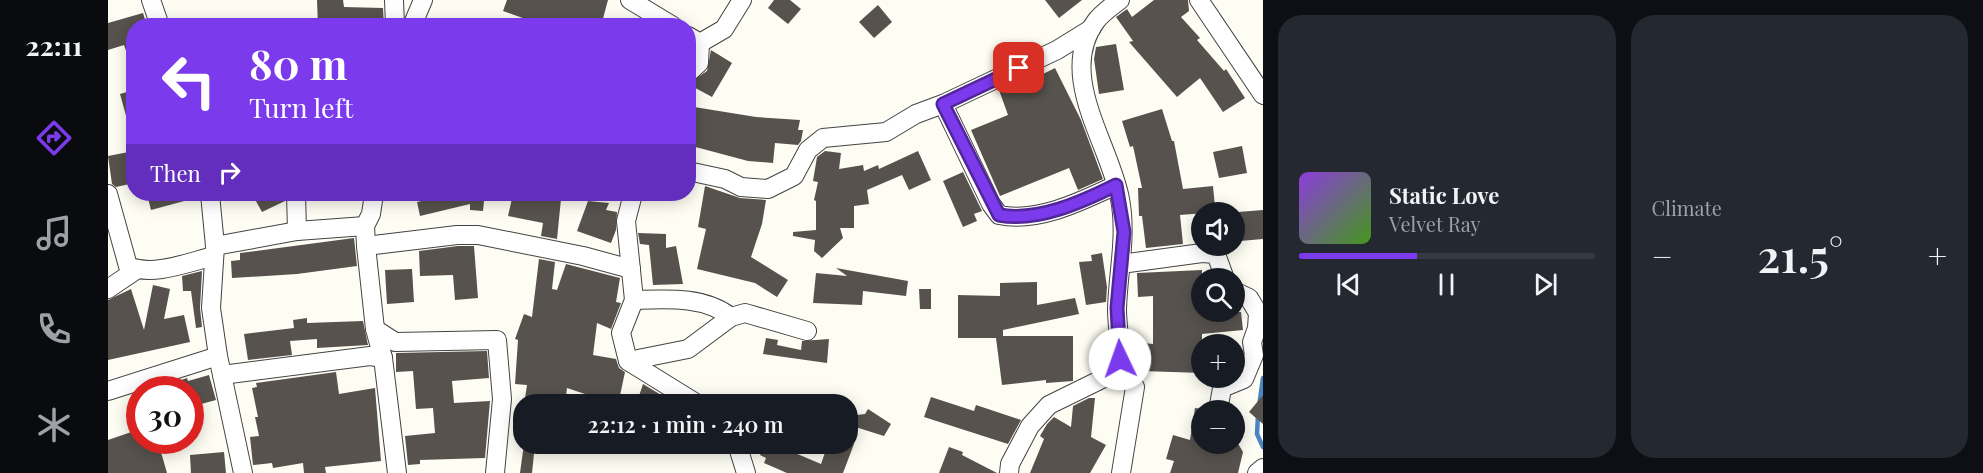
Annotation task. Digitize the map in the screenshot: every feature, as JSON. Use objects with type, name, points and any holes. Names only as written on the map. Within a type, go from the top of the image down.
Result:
[{"type":"street","points":[[151,0],[157,18]]},
{"type":"street","points":[[394,0],[395,18]]},
{"type":"street","points":[[415,18],[423,0]]},
{"type":"street","points":[[630,0],[660,18]]},
{"type":"street","points":[[696,39],[724,29],[742,0]]},
{"type":"street","points":[[1010,473],[1010,464],[1030,426],[1049,405],[1104,378],[1118,368],[1120,359],[1117,308],[1124,232],[1116,185],[1084,89],[1081,66],[1091,28],[1098,18],[1120,0]]},
{"type":"street","points":[[1199,0],[1263,96]]},
{"type":"street","points":[[696,173],[725,179],[741,187],[768,189],[794,176],[808,150],[823,138],[886,132],[916,114],[943,104],[1057,50],[1091,28]]},
{"type":"street","points":[[696,49],[699,63],[696,66]]},
{"type":"street","points":[[943,104],[999,215],[1016,218],[1077,204],[1116,185]]},
{"type":"street","points":[[108,194],[128,266],[136,270]]},
{"type":"street","points":[[210,201],[214,251],[211,308],[218,356],[243,473]]},
{"type":"street","points":[[296,201],[297,231]]},
{"type":"street","points":[[373,201],[371,214],[365,225],[366,246],[375,329],[383,358],[397,473]]},
{"type":"street","points":[[631,201],[626,221],[634,300],[621,333],[628,361],[681,394]]},
{"type":"street","points":[[108,289],[136,270],[169,267],[214,251],[297,231],[365,225]]},
{"type":"street","points":[[366,246],[457,235],[478,235],[583,256],[631,269]]},
{"type":"street","points":[[1121,264],[1202,253],[1216,254],[1221,268]]},
{"type":"street","points":[[1220,400],[1222,388],[1244,379],[1254,355],[1252,342],[1257,328],[1258,313],[1249,298],[1245,296]]},
{"type":"street","points":[[634,300],[690,301],[718,307],[731,317]]},
{"type":"street","points":[[628,361],[688,349],[731,317],[745,313],[807,331]]},
{"type":"street","points":[[375,329],[395,342],[497,340],[502,399],[495,473]]},
{"type":"street","points":[[108,391],[218,356]]},
{"type":"street","points":[[222,375],[370,356],[383,358]]},
{"type":"street","points":[[1120,359],[1135,387],[1121,473]]},
{"type":"street","points":[[740,454],[746,473]]},
{"type":"street","points":[[1257,473],[1263,468]]},
{"type":"building","points":[[317,0],[343,0],[344,7],[383,8],[384,18],[318,18]]},
{"type":"building","points":[[507,0],[608,0],[603,18],[523,18],[503,11]]},
{"type":"building","points":[[774,0],[790,0],[801,9],[788,24],[768,8]]},
{"type":"building","points":[[1045,0],[1082,0],[1059,18]]},
{"type":"building","points":[[1154,0],[1188,0],[1189,11],[1181,17],[1200,38],[1197,40],[1224,71],[1226,69],[1245,98],[1223,112],[1200,78],[1177,97],[1129,42],[1133,41],[1116,17],[1127,9],[1132,17]]},
{"type":"building","points":[[878,5],[892,22],[874,38],[859,22]]},
{"type":"building","points":[[143,13],[145,18],[126,18],[126,51],[124,45],[108,50],[108,23]]},
{"type":"building","points":[[1116,44],[1124,90],[1099,94],[1094,59],[1096,47]]},
{"type":"building","points":[[711,50],[732,63],[712,97],[696,88],[696,79],[707,71]]},
{"type":"building","points":[[1055,68],[1081,120],[1103,179],[1078,190],[1069,168],[1000,196],[971,130],[1008,115],[999,90],[1020,81],[1021,85]]},
{"type":"building","points":[[126,92],[126,116],[120,94]]},
{"type":"building","points":[[696,107],[756,117],[800,120],[798,130],[803,130],[798,145],[775,143],[773,163],[748,161],[696,147]]},
{"type":"building","points":[[1162,109],[1172,141],[1174,141],[1183,189],[1213,186],[1215,202],[1191,202],[1191,214],[1180,215],[1183,244],[1146,248],[1142,216],[1139,216],[1138,188],[1142,188],[1133,146],[1130,147],[1122,121]]},
{"type":"building","points":[[1242,146],[1247,173],[1219,178],[1213,152]]},
{"type":"building","points":[[825,151],[841,153],[839,169],[863,165],[864,171],[878,165],[879,169],[918,151],[931,180],[909,190],[902,175],[867,190],[869,204],[854,206],[854,228],[840,228],[843,238],[822,258],[814,251],[815,240],[793,236],[793,232],[816,230],[816,201],[814,200],[818,182],[813,181],[817,157]]},
{"type":"building","points":[[126,153],[126,185],[116,187],[112,184],[108,156]]},
{"type":"building","points":[[963,172],[982,211],[974,214],[977,221],[963,227],[943,181]]},
{"type":"building","points":[[705,186],[740,198],[766,200],[762,224],[751,257],[788,280],[777,297],[755,283],[697,269],[706,229],[698,227]]},
{"type":"building","points":[[149,201],[184,201],[151,210]]},
{"type":"building","points":[[256,201],[285,201],[262,212]]},
{"type":"building","points":[[484,201],[483,211],[470,210],[470,204],[420,216],[417,202]]},
{"type":"building","points":[[511,201],[561,201],[557,239],[541,236],[543,223],[508,216]]},
{"type":"building","points":[[588,201],[609,203],[606,210],[617,212],[616,230],[611,243],[577,231]]},
{"type":"building","points":[[1263,210],[1263,239],[1245,241],[1245,211]]},
{"type":"building","points":[[638,233],[666,234],[666,248],[676,246],[683,284],[653,285],[649,245],[640,244]]},
{"type":"building","points":[[354,238],[357,266],[297,274],[232,278],[231,261],[240,260],[240,253]]},
{"type":"building","points":[[474,246],[478,298],[455,300],[453,275],[420,276],[419,251]]},
{"type":"building","points":[[1102,253],[1107,287],[1106,302],[1086,305],[1079,262],[1092,261],[1091,255]]},
{"type":"building","points":[[539,259],[555,262],[552,289],[557,290],[566,264],[620,278],[616,302],[621,303],[611,329],[597,323],[593,355],[616,359],[619,368],[625,372],[620,394],[585,394],[567,388],[566,394],[526,394],[527,385],[515,384],[518,340],[515,339],[524,314],[532,317]]},
{"type":"building","points":[[836,268],[908,281],[906,296],[863,291],[862,305],[813,303],[816,273],[847,276]]},
{"type":"building","points":[[412,269],[414,302],[387,304],[385,270]]},
{"type":"building","points":[[202,271],[200,308],[202,327],[196,328],[191,291],[183,291],[182,276]]},
{"type":"building","points":[[1191,271],[1191,322],[1242,322],[1243,330],[1191,334],[1191,373],[1142,371],[1143,343],[1153,344],[1153,296],[1138,297],[1137,273]]},
{"type":"building","points":[[1037,282],[1037,305],[1075,298],[1079,314],[1003,330],[1003,336],[1073,336],[1073,381],[1046,383],[1046,380],[1002,385],[996,338],[958,338],[958,295],[1000,296],[1000,283]]},
{"type":"building","points":[[153,285],[170,289],[164,319],[184,315],[190,342],[108,360],[108,300],[131,289],[144,330]]},
{"type":"building","points":[[919,289],[931,289],[931,309],[920,309]]},
{"type":"building","points":[[307,318],[307,323],[363,321],[368,345],[317,348],[317,339],[290,341],[292,355],[248,360],[244,334],[294,328],[293,320]]},
{"type":"building","points":[[766,338],[778,340],[777,345],[801,350],[802,341],[829,339],[827,363],[763,354]]},
{"type":"building","points":[[487,351],[489,378],[452,381],[454,403],[490,401],[485,458],[420,460],[420,464],[408,465],[405,436],[435,433],[433,408],[416,409],[413,371],[396,372],[396,353]]},
{"type":"building","points":[[336,372],[339,394],[375,388],[381,461],[325,467],[326,473],[304,473],[303,463],[273,468],[272,463],[253,465],[250,437],[259,436],[252,388],[257,387],[256,383]]},
{"type":"building","points":[[209,375],[216,400],[204,403],[204,376]]},
{"type":"building","points":[[643,384],[659,394],[640,394]]},
{"type":"building","points":[[1263,395],[1263,424],[1249,412]]},
{"type":"building","points":[[931,397],[974,411],[976,405],[1021,420],[1008,444],[924,417]]},
{"type":"building","points":[[1089,398],[1095,398],[1091,437],[1106,445],[1090,473],[1030,473],[1044,439],[1040,436],[1047,424],[1054,417],[1071,427],[1073,406]]},
{"type":"building","points":[[868,409],[891,424],[884,436],[858,428],[858,415],[865,414]]},
{"type":"building","points":[[126,434],[126,454],[162,454],[167,473],[108,473],[108,440]]},
{"type":"building","points":[[1191,434],[1191,454],[1243,454],[1238,473],[1170,473],[1174,461],[1166,459],[1173,435],[1190,440]]},
{"type":"building","points":[[949,447],[963,452],[962,455],[997,473],[939,473]]},
{"type":"building","points":[[224,452],[226,473],[191,473],[190,455]]},
{"type":"building","points":[[523,454],[534,454],[532,473],[520,473]]},
{"type":"building","points":[[797,454],[821,464],[824,454],[850,454],[843,473],[787,473],[764,463],[766,458],[760,455]]},
{"type":"waterway","points":[[1259,406],[1263,378]]},
{"type":"waterway","points":[[1258,415],[1257,434],[1263,447]]},
{"type":"route","points":[[1019,68],[943,104],[991,204],[999,215],[1016,218],[1077,204],[1116,185],[1124,232],[1117,308],[1120,359]]}]
